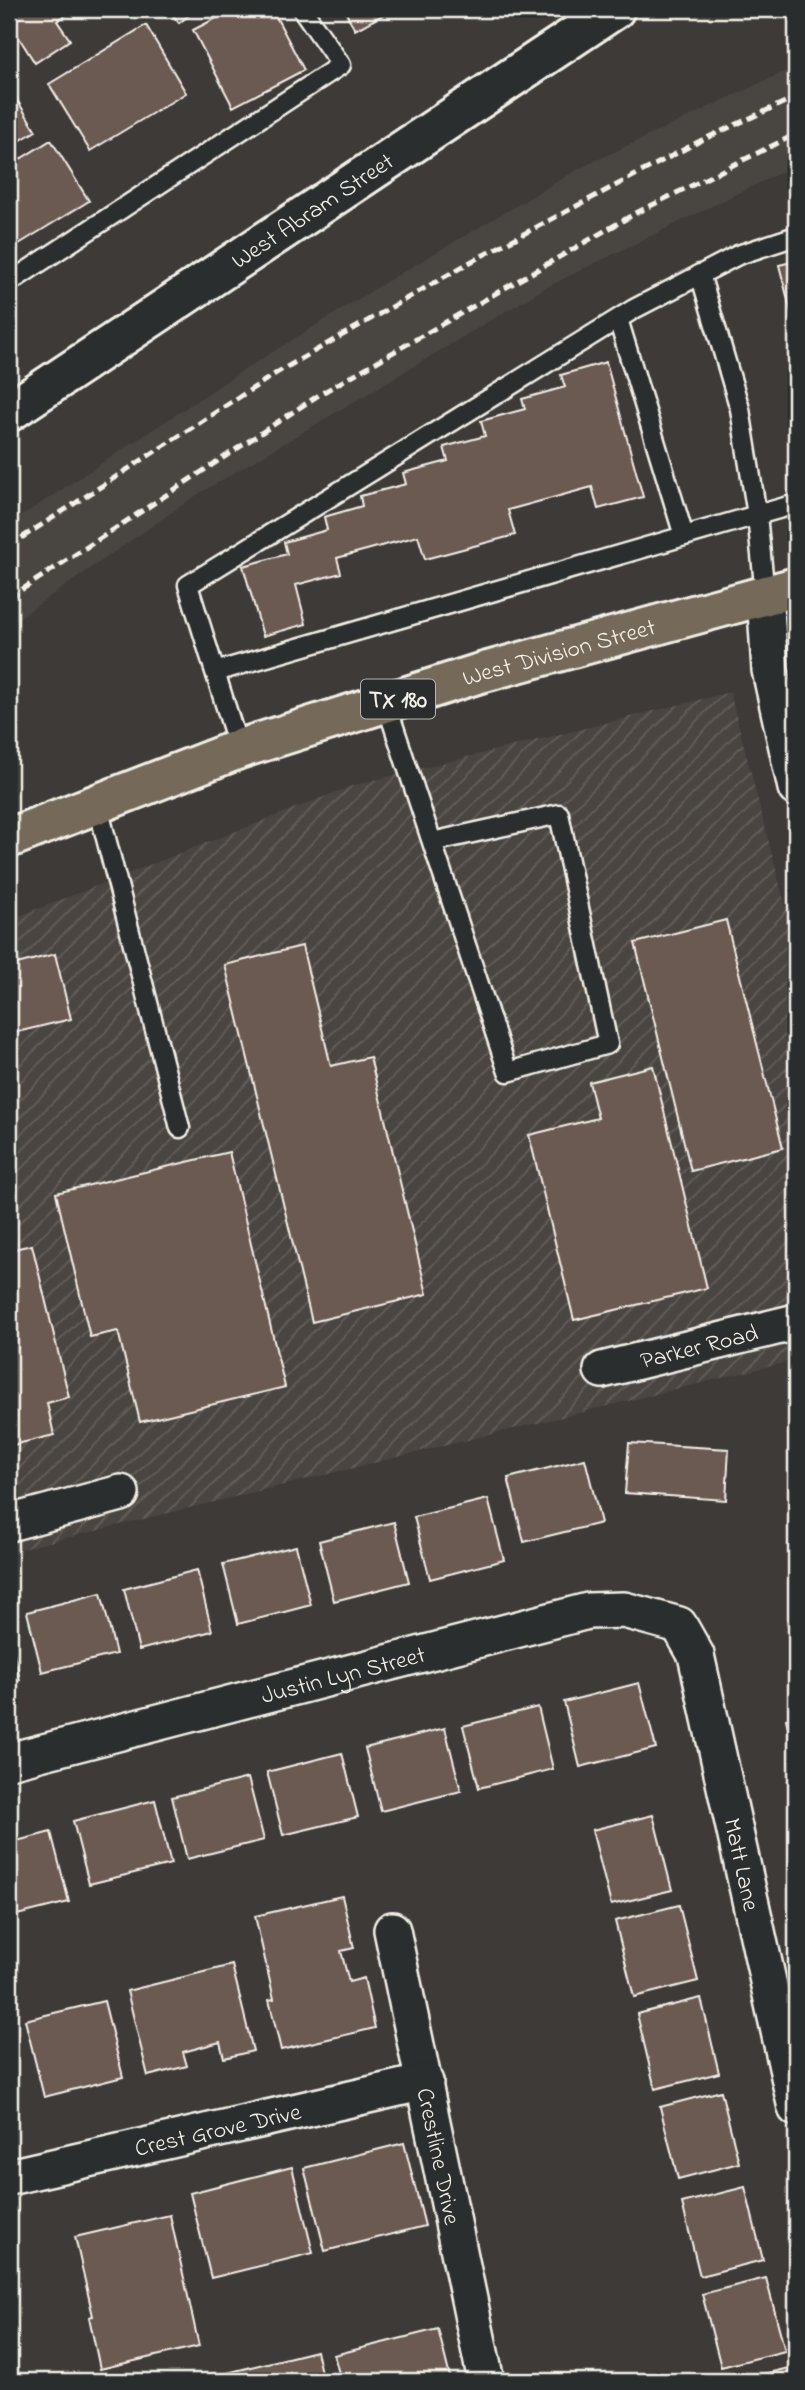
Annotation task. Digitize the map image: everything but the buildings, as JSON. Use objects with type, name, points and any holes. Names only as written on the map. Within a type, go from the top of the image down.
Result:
[{"type":"main road","name":"West Abram Street","points":[[9,412],[615,9]]},
{"type":"main road","name":"West Division Street","points":[[9,838],[239,749],[477,674],[781,591]]},
{"type":"street","points":[[781,591],[770,670],[796,788]]},
{"type":"street","name":"Parker Road","points":[[602,1370],[796,1322]]},
{"type":"street","points":[[9,1523],[121,1493]]},
{"type":"street","name":"Justin Lyn Street","points":[[9,1761],[588,1611],[624,1610],[679,1625]]},
{"type":"street","name":"Matt Lane","points":[[679,1625],[696,1655],[796,2108]]},
{"type":"street","name":"Crestline Drive","points":[[392,1930],[486,2381]]},
{"type":"street","name":"Crest Grove Drive","points":[[9,2177],[425,2082]]},
{"type":"lane","points":[[9,274],[13,280],[341,65],[302,9]]},
{"type":"lane","points":[[239,749],[188,585],[618,319],[738,255],[796,236]]},
{"type":"lane","points":[[700,274],[740,409],[757,515],[781,591]]},
{"type":"lane","points":[[618,319],[684,536]]},
{"type":"lane","points":[[215,672],[796,504]]},
{"type":"lane","points":[[386,703],[508,1072],[608,1044],[559,814],[432,842]]},
{"type":"lane","points":[[97,803],[180,1128]]},
{"type":"shaded area","points":[[796,66],[796,165],[547,287],[197,495],[9,625],[9,524],[237,374],[389,280],[580,168]]},
{"type":"shaded area","points":[[730,692],[796,947],[796,1360],[9,1552],[9,920],[354,785]]},
{"type":"railway","points":[[9,546],[278,372],[474,260],[702,140],[796,97]]},
{"type":"railway","points":[[9,598],[322,393],[636,213],[796,134]]}]
